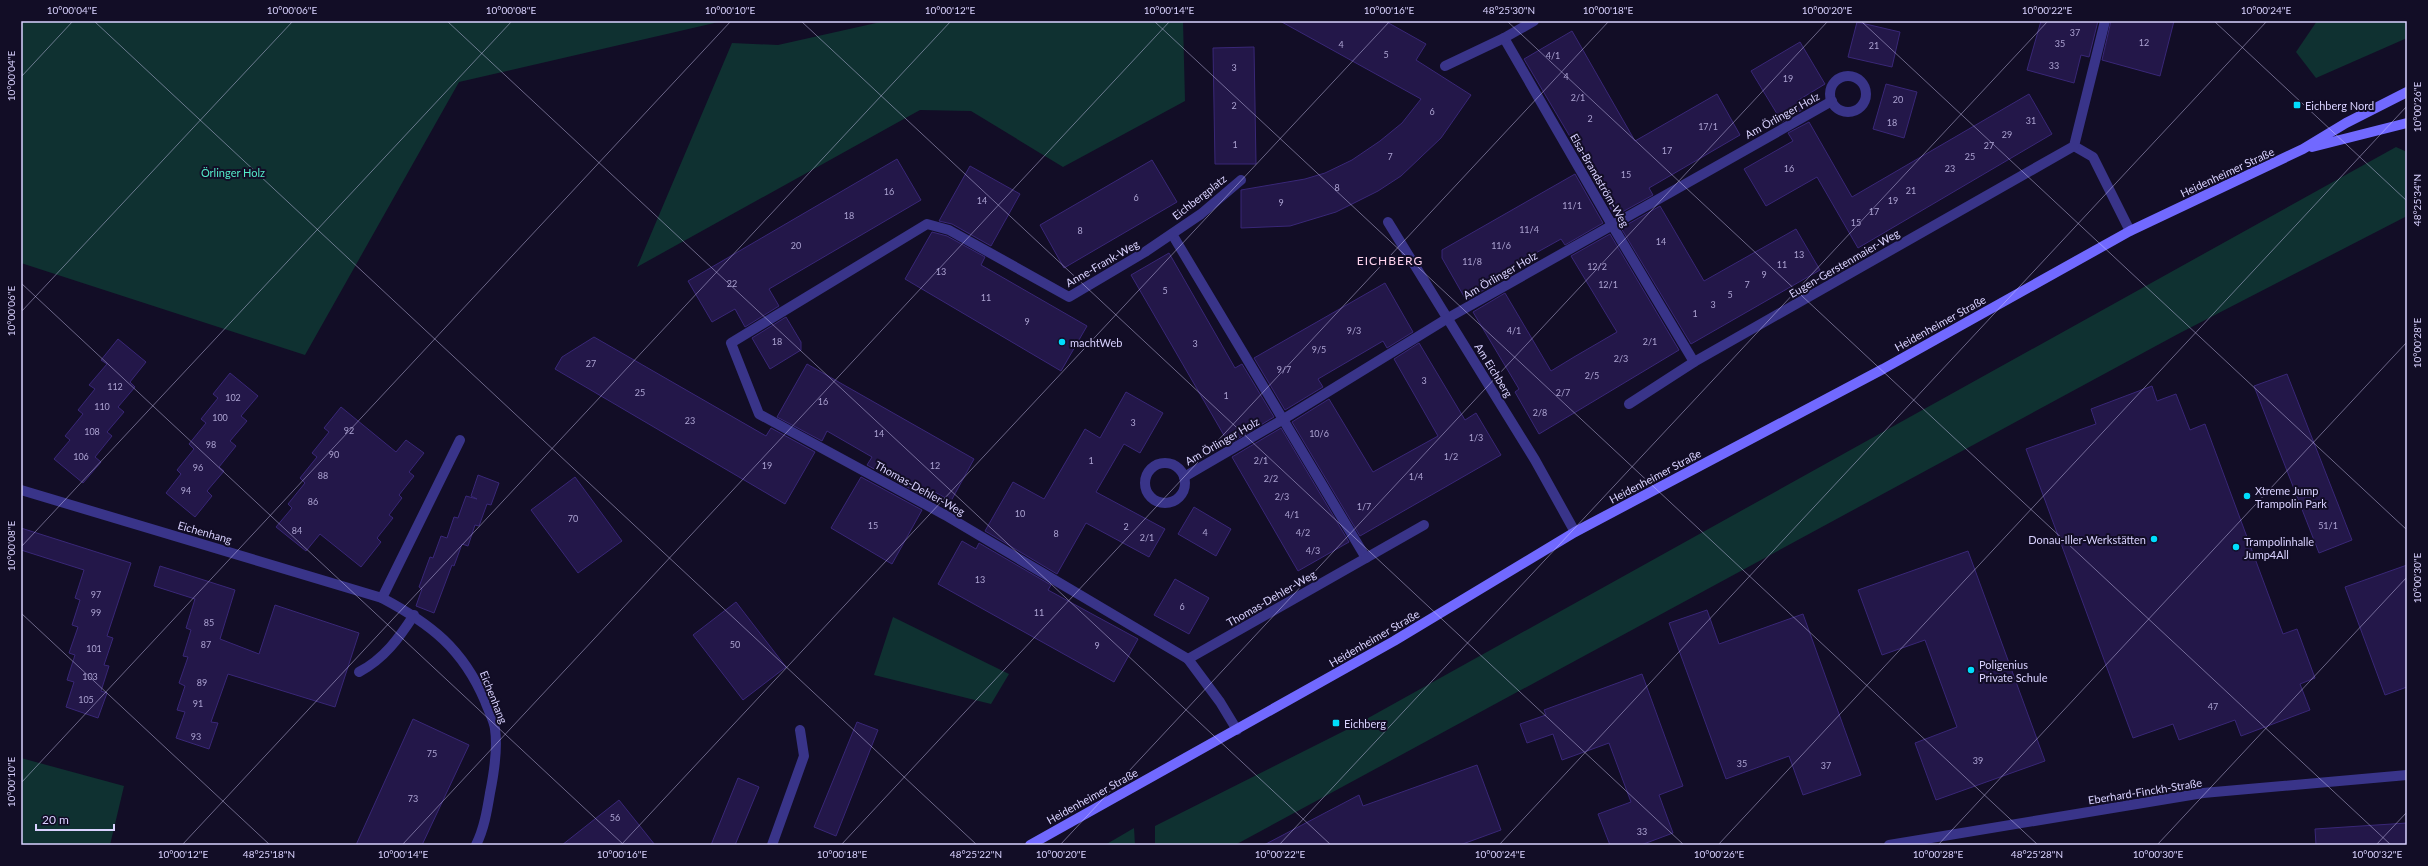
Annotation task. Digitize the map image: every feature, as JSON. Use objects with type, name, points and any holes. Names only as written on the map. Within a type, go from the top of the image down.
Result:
[{"type":"main road","name":"Heidenheimer Straße","points":[[1030,845],[1394,641],[1575,532],[1883,369],[2130,231],[2303,149],[2407,92]]},
{"type":"main road","name":"Heidenheimer Straße","points":[[2303,149],[2407,124]]},
{"type":"street","points":[[1445,66],[1504,38],[1534,21]]},
{"type":"street","points":[[2105,21],[2074,146],[2093,157],[2130,231]]},
{"type":"street","name":"Elsa-Brandström-Weg","points":[[1504,38],[1612,225],[1694,362]]},
{"type":"street","name":"Am Örlinger Holz","points":[[1184,477],[1282,420],[1448,318],[1832,101]]},
{"type":"street","name":"Eugen-Gerstenmaier-Weg","points":[[1629,404],[1694,362],[2074,146]]},
{"type":"street","name":"Eichbergplatz","points":[[1172,234],[1200,214],[1241,180]]},
{"type":"street","name":"Am Eichberg","points":[[1388,222],[1535,460],[1575,532]]},
{"type":"street","name":"Anne-Frank-Weg","points":[[786,308],[927,224],[949,230],[1069,297],[1145,252],[1172,234]]},
{"type":"street","points":[[1172,234],[1296,445],[1366,558]]},
{"type":"street","name":"Thomas-Dehler-Weg","points":[[786,308],[731,343],[759,414],[945,516],[1188,659],[1220,702],[1236,730]]},
{"type":"street","points":[[382,598],[460,440]]},
{"type":"street","name":"Am Örlinger Holz","points":[[1164,462],[1174,465],[1184,477],[1185,488],[1182,495],[1170,503],[1157,503],[1146,492],[1144,479],[1153,466],[1164,462]]},
{"type":"street","name":"Eichenhang","points":[[21,490],[382,598],[414,615],[434,629],[466,664],[477,683],[495,729],[494,772],[482,833],[476,845]]},
{"type":"street","name":"Thomas-Dehler-Weg","points":[[1188,659],[1424,525]]},
{"type":"street","points":[[360,672],[373,665],[393,646],[414,615]]},
{"type":"street","points":[[772,845],[804,756],[800,730]]},
{"type":"street","name":"Eberhard-Finckh-Straße","points":[[1889,845],[2203,793],[2407,775]]},
{"type":"green space","name":"Örlinger Holz","points":[[21,21],[723,21],[459,82],[305,355],[21,263]]},
{"type":"green space","points":[[885,21],[1183,21],[1185,101],[1063,167],[971,111],[920,110],[637,267],[732,43],[778,45]]},
{"type":"green space","points":[[2317,21],[2407,21],[2407,38],[2316,78],[2296,52]]},
{"type":"green space","points":[[2396,147],[2407,152],[2407,216],[2178,334],[1235,845],[1155,845],[1155,826],[1352,727]]},
{"type":"green space","points":[[893,617],[1009,674],[991,704],[874,675]]},
{"type":"green space","points":[[21,758],[124,786],[110,845],[21,845]]},
{"type":"green space","points":[[1134,828],[1135,845],[1105,845]]},
{"type":"building","points":[[1280,21],[1385,21],[1426,44],[1416,60],[1471,95],[1441,138],[1401,176],[1378,191],[1336,212],[1290,226],[1241,228],[1241,190],[1305,179],[1325,173],[1352,160],[1380,141],[1402,123],[1421,99]]},
{"type":"building","points":[[2041,21],[2098,21],[2089,57],[2081,55],[2074,83],[2027,70]]},
{"type":"building","points":[[2111,21],[2174,21],[2160,76],[2102,60]]},
{"type":"building","points":[[1857,22],[1900,32],[1892,67],[1848,57]]},
{"type":"building","points":[[1572,31],[1635,141],[1717,94],[1740,135],[1649,188],[1653,195],[1615,216],[1587,168],[1588,167],[1524,59]]},
{"type":"building","points":[[1800,42],[1825,84],[1797,101],[1802,110],[1782,122],[1751,71]]},
{"type":"building","points":[[1254,47],[1256,164],[1215,164],[1213,48]]},
{"type":"building","points":[[1886,84],[1917,92],[1904,138],[1873,129]]},
{"type":"building","points":[[2029,94],[2052,134],[1858,248],[1817,177],[1766,206],[1744,169],[1793,141],[1788,133],[1809,122],[1852,197]]},
{"type":"building","points":[[897,159],[921,200],[769,289],[779,306],[745,327],[735,309],[712,322],[688,281]]},
{"type":"building","points":[[1152,160],[1177,202],[1064,268],[1040,225]]},
{"type":"building","points":[[970,166],[1020,194],[991,246],[952,224],[939,221]]},
{"type":"building","points":[[1575,174],[1603,223],[1565,245],[1561,239],[1534,254],[1495,276],[1498,282],[1466,300],[1442,258],[1442,250]]},
{"type":"building","points":[[1660,206],[1704,281],[1796,229],[1820,270],[1691,344],[1621,228]]},
{"type":"building","points":[[932,232],[947,236],[985,257],[981,265],[1087,326],[1061,371],[905,279]]},
{"type":"building","points":[[1610,234],[1679,350],[1539,434],[1515,392],[1519,389],[1473,312],[1505,293],[1551,371],[1617,332],[1571,256]]},
{"type":"building","points":[[1169,253],[1235,368],[1242,364],[1274,417],[1229,444],[1131,275]]},
{"type":"building","points":[[1385,283],[1413,332],[1387,348],[1383,341],[1318,379],[1323,387],[1285,410],[1254,358]]},
{"type":"building","points":[[786,317],[801,342],[801,350],[770,369],[752,338]]},
{"type":"building","points":[[594,337],[766,436],[771,428],[815,452],[785,504],[555,369],[562,357]]},
{"type":"building","points":[[118,339],[146,362],[130,382],[135,387],[118,407],[124,412],[107,432],[112,436],[95,457],[101,462],[83,483],[54,459],[70,440],[65,436],[83,414],[78,410],[95,389],[89,385],[107,364],[101,360]]},
{"type":"building","points":[[1419,343],[1465,420],[1476,413],[1501,455],[1360,536],[1292,422],[1329,399],[1373,472],[1438,436],[1394,359]]},
{"type":"building","points":[[807,364],[974,459],[951,501],[933,491],[929,499],[867,465],[872,457],[827,431],[822,441],[777,417]]},
{"type":"building","points":[[230,373],[258,396],[241,416],[247,421],[230,441],[236,446],[219,467],[224,471],[207,491],[212,496],[195,517],[166,493],[181,474],[177,470],[194,449],[189,444],[206,423],[201,419],[218,398],[213,394]]},
{"type":"building","points":[[2287,374],[2352,540],[2319,553],[2254,386]]},
{"type":"building","name":"Donau-Iller-Werkstätten","points":[[2152,386],[2157,401],[2176,394],[2190,430],[2205,424],[2283,634],[2297,629],[2315,678],[2300,684],[2310,710],[2241,736],[2235,720],[2179,740],[2173,724],[2133,738],[2026,449],[2096,424],[2091,409]]},
{"type":"building","points":[[1126,392],[1163,413],[1140,453],[1124,444],[1096,492],[1165,529],[1149,557],[1086,523],[1057,574],[985,531],[1013,482],[1044,499],[1085,429],[1100,438]]},
{"type":"building","points":[[341,407],[396,452],[406,440],[424,453],[409,472],[414,476],[399,495],[402,498],[389,515],[393,518],[377,538],[381,542],[361,567],[320,534],[306,551],[276,527],[292,508],[288,504],[305,483],[300,478],[317,457],[312,453],[329,432],[324,428]]},
{"type":"building","points":[[1281,428],[1349,542],[1298,571],[1232,457]]},
{"type":"building","points":[[478,475],[499,483],[491,505],[487,504],[479,526],[475,525],[468,546],[462,544],[454,566],[452,565],[434,613],[416,606],[422,589],[419,587],[430,557],[433,558],[441,536],[447,538],[454,517],[458,518],[466,496],[477,499],[471,496]]},
{"type":"building","points":[[575,477],[622,541],[578,573],[531,510]]},
{"type":"building","points":[[861,477],[922,510],[892,564],[831,528]]},
{"type":"building","points":[[1194,507],[1231,529],[1216,556],[1178,534]]},
{"type":"building","points":[[21,528],[131,563],[107,636],[113,638],[104,665],[109,666],[101,691],[107,693],[98,718],[66,707],[74,682],[67,680],[75,655],[69,653],[78,627],[72,625],[80,600],[75,598],[84,570],[21,550]]},
{"type":"building","points":[[962,541],[976,549],[979,543],[1051,585],[1048,590],[1138,639],[1114,682],[938,584]]},
{"type":"building","points":[[1968,551],[2045,761],[1936,800],[1915,743],[1957,727],[1925,640],[1882,655],[1858,590]]},
{"type":"building","points":[[2407,565],[2407,687],[2385,695],[2345,587]]},
{"type":"building","points":[[160,566],[235,590],[220,639],[259,654],[275,605],[359,633],[335,707],[228,674],[211,722],[218,723],[209,749],[176,738],[185,712],[177,710],[185,686],[179,683],[188,657],[183,656],[191,630],[186,628],[195,599],[154,586]]},
{"type":"building","points":[[1175,579],[1209,598],[1189,634],[1154,615]]},
{"type":"building","points":[[736,602],[786,667],[743,700],[693,635]]},
{"type":"building","points":[[1707,610],[1719,644],[1803,614],[1861,775],[1803,795],[1789,756],[1726,779],[1669,623]]},
{"type":"building","points":[[1642,674],[1683,786],[1659,795],[1673,833],[1641,845],[1610,845],[1598,814],[1631,802],[1609,743],[1562,760],[1553,734],[1527,743],[1520,724],[1546,715],[1544,710]]},
{"type":"building","points":[[413,719],[469,745],[422,845],[356,845]]},
{"type":"building","points":[[857,722],[878,730],[836,836],[814,827]]},
{"type":"building","points":[[1477,765],[1501,830],[1460,845],[1264,845],[1359,795],[1363,806]]},
{"type":"building","points":[[738,778],[759,787],[735,845],[711,845]]},
{"type":"building","points":[[619,800],[655,845],[562,845]]},
{"type":"building","points":[[2407,823],[2407,845],[2316,845],[2315,829]]},
{"type":"place","name":"Eichberg Nord","points":[[2297,105]]},
{"type":"place","name":"machtWeb","points":[[1062,342]]},
{"type":"place","name":"Xtreme Jump Trampolin Park","points":[[2247,496]]},
{"type":"place","name":"Donau-Iller-Werkstätten","points":[[2154,539]]},
{"type":"place","name":"Trampolinhalle Jump4All","points":[[2236,547]]},
{"type":"place","name":"Poligenius Private Schule","points":[[1971,670]]},
{"type":"place","name":"Eichberg","points":[[1336,723]]},
{"type":"district","name":"EICHBERG","points":[[1390,260]]}]
